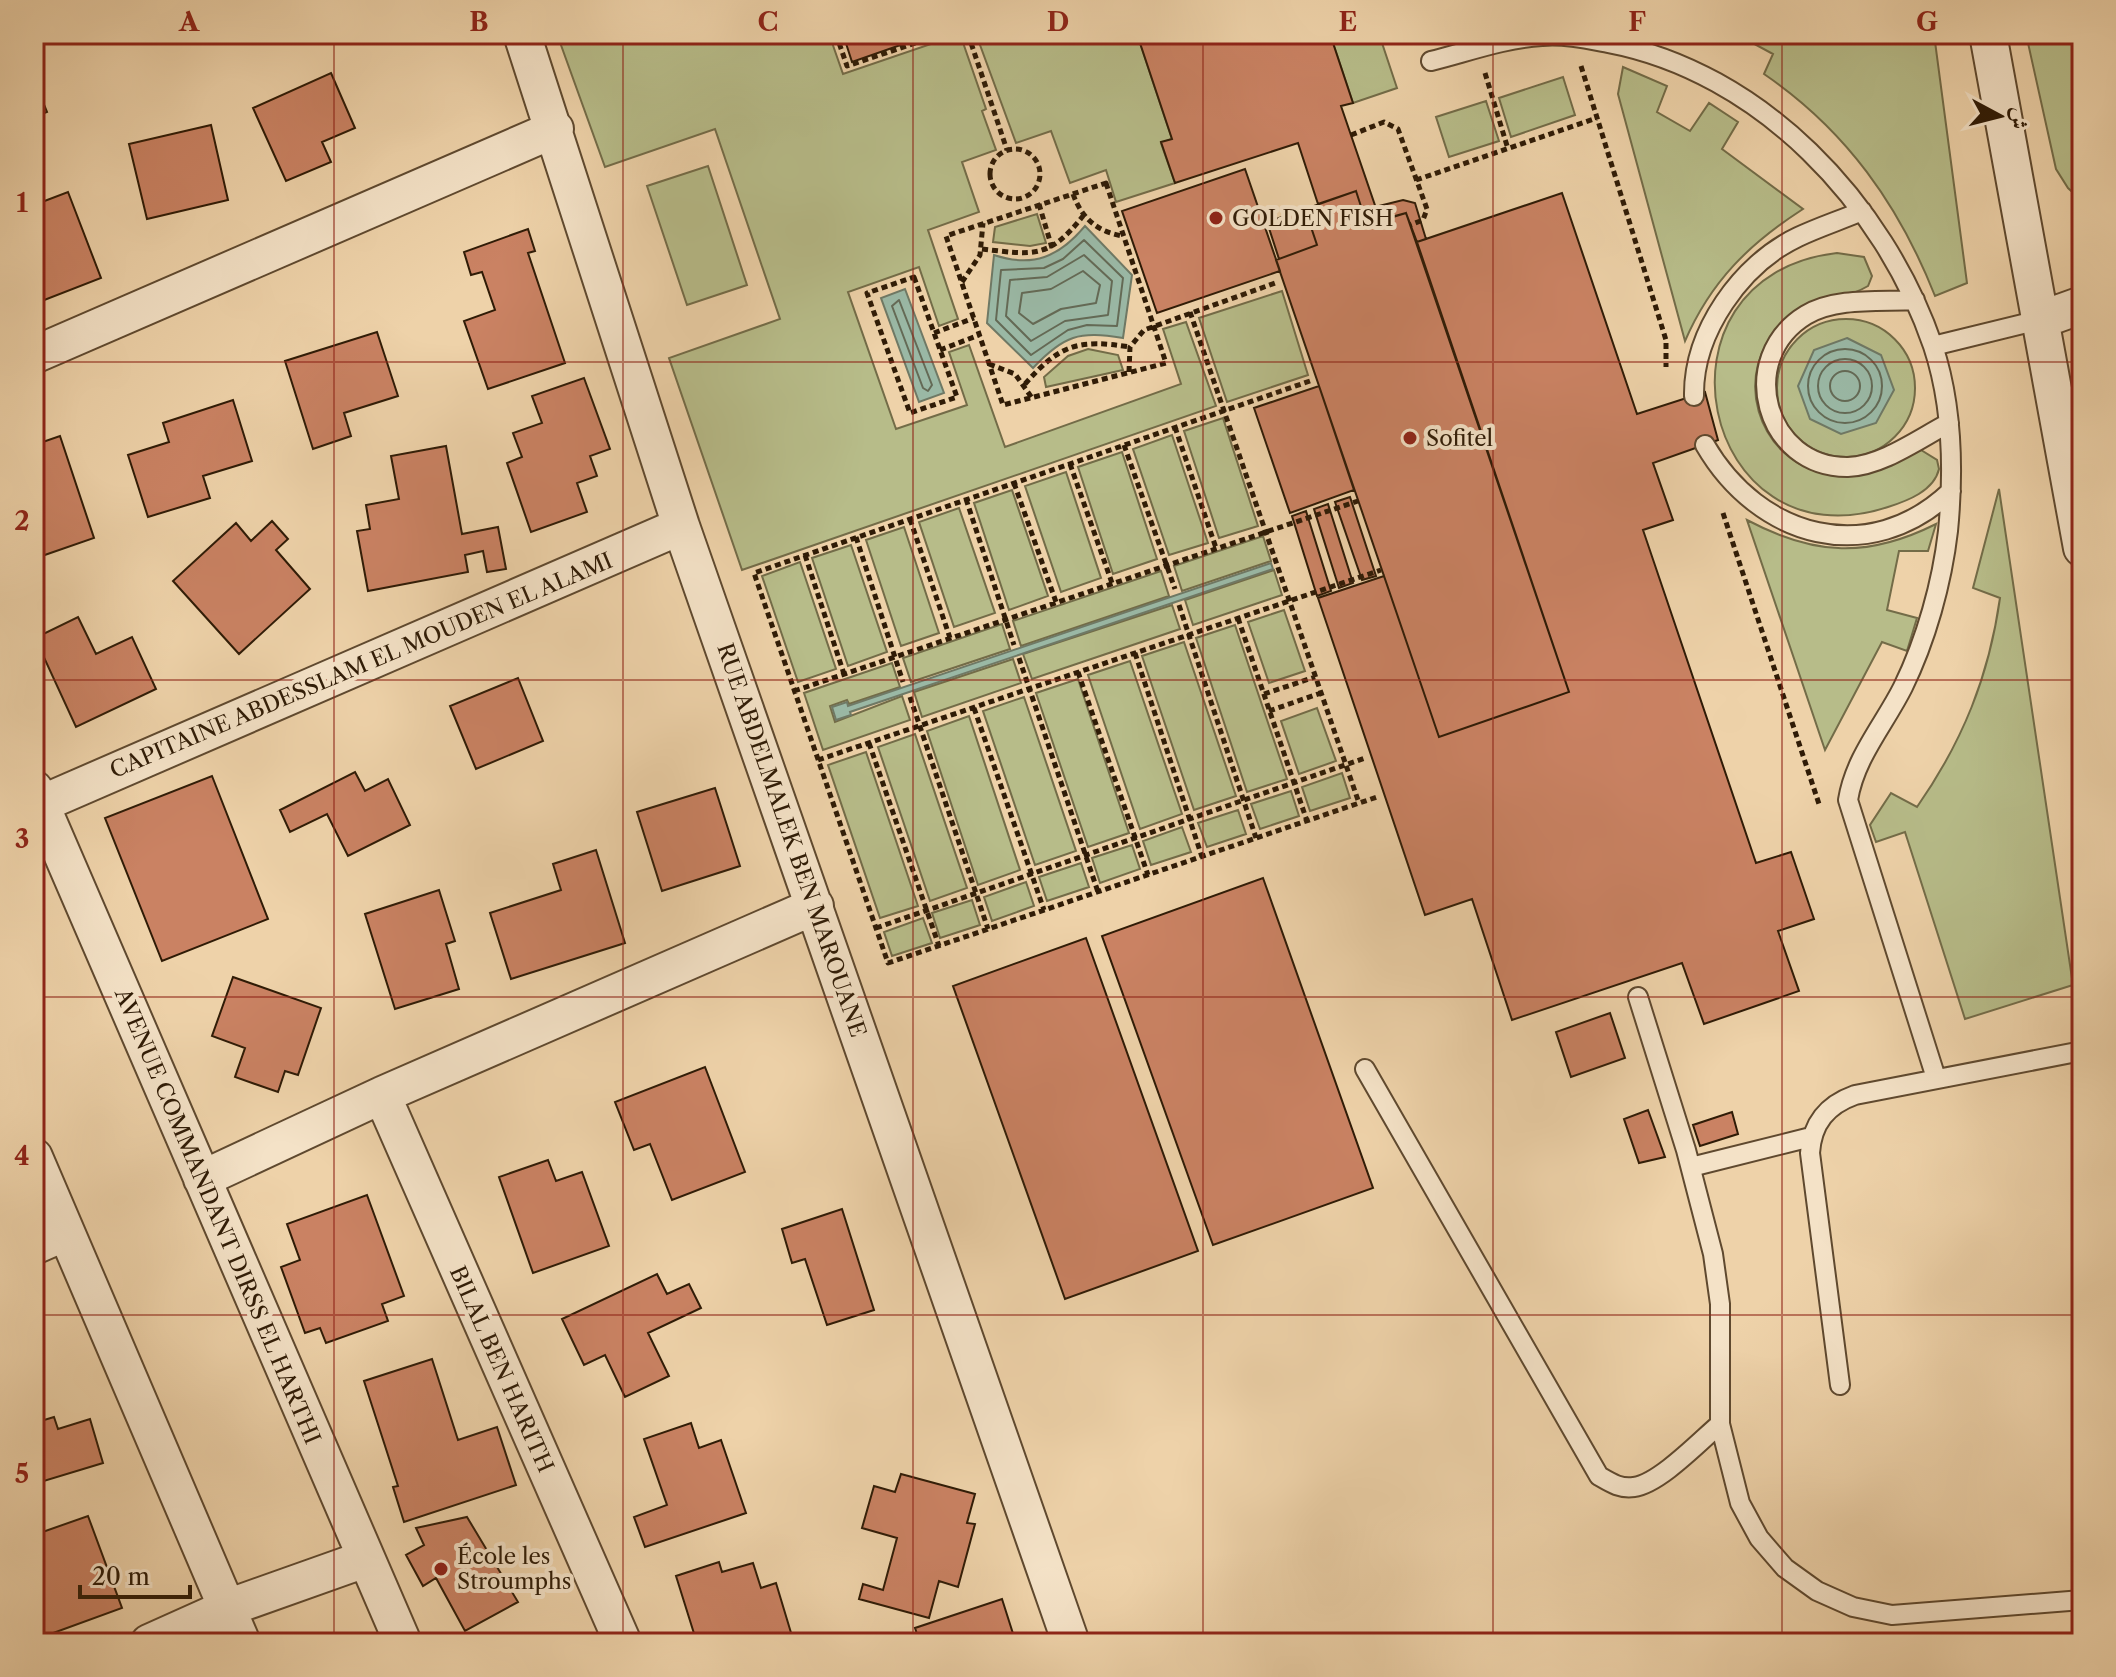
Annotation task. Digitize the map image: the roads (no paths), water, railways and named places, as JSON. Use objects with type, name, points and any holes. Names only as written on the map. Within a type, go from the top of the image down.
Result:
[{"type":"street","name":"RUE ABDELMALEK BEN MAROUANE","points":[[522,34],[681,526],[1071,1643]]},
{"type":"street","points":[[1988,34],[2043,319],[2082,548]]},
{"type":"street","points":[[34,355],[555,129]]},
{"type":"street","points":[[2043,319],[2082,305]]},
{"type":"street","name":"CAPITAINE ABDESSLAM EL MOUDEN EL ALAMI","points":[[37,796],[681,526]]},
{"type":"street","name":"AVENUE COMMANDANT DIRSS EL HARTHI","points":[[37,796],[403,1643]]},
{"type":"street","points":[[202,1179],[382,1095],[815,906]]},
{"type":"street","name":"BILAL BEN HARITH","points":[[382,1095],[623,1643]]},
{"type":"street","points":[[34,1157],[50,1239],[242,1643]]},
{"type":"street","points":[[149,1643],[227,1608],[365,1559]]},
{"type":"lane","points":[[1431,61],[1477,49],[1500,38],[1572,38],[1623,46],[1661,57],[1732,91],[1795,139],[1862,211],[1890,251],[1915,300],[1933,346],[1949,423],[1951,491],[1947,535],[1924,637],[1898,697],[1857,766],[1848,800],[1936,1078]]},
{"type":"lane","points":[[1694,396],[1697,365],[1710,331],[1747,275],[1797,237],[1862,211]]},
{"type":"lane","points":[[1915,300],[1826,306],[1799,320],[1779,340],[1771,355],[1764,389],[1767,406],[1782,437],[1794,449],[1830,465],[1870,463],[1949,423]]},
{"type":"lane","points":[[1933,346],[2043,319]]},
{"type":"lane","points":[[1705,445],[1728,479],[1748,498],[1769,514],[1817,533],[1842,536],[1884,532],[1921,516],[1951,491]]},
{"type":"lane","points":[[1638,997],[1691,1167],[1713,1254],[1720,1304],[1720,1424],[1740,1503],[1759,1538],[1785,1568],[1817,1591],[1853,1607],[1892,1615],[2082,1600]]},
{"type":"lane","points":[[1840,1385],[1811,1137],[1820,1118],[1836,1102],[1936,1078],[2082,1051]]},
{"type":"lane","points":[[1365,1069],[1599,1476],[1616,1486],[1636,1487],[1654,1479],[1720,1424]]},
{"type":"lane","points":[[1691,1167],[1811,1137]]},
{"type":"water","points":[[1085,226],[1132,275],[1123,338],[1095,335],[1073,338],[1054,348],[1033,368],[987,323],[994,255],[1021,260],[1044,257],[1065,245]]},
{"type":"water","points":[[905,289],[944,393],[919,402],[881,298]]},
{"type":"water","points":[[1847,338],[1881,355],[1894,390],[1876,423],[1841,434],[1810,419],[1798,386],[1814,350]]},
{"type":"water","points":[[1271,563],[1273,569],[850,712],[851,715],[836,720],[832,707],[847,702],[848,706]]},
{"type":"place","name":"GOLDEN FISH","points":[[1216,218]]},
{"type":"place","name":"Sofitel","points":[[1410,438]]},
{"type":"place","name":"École les Stroumphs","points":[[441,1569]]}]
